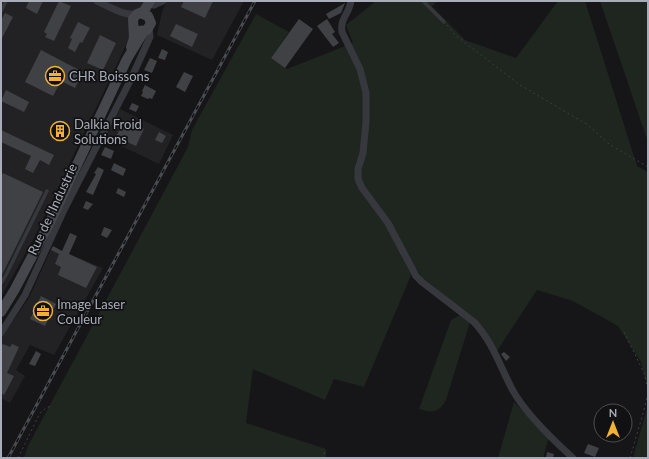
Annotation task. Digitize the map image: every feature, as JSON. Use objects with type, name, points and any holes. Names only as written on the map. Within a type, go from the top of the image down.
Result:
[{"type":"main road","points":[[153,2],[150,18],[151,23],[147,30],[139,31],[134,26],[133,19],[153,2]]},
{"type":"main road","points":[[139,14],[146,14],[150,18]]},
{"type":"main road","name":"Rue de l'Industrie","points":[[1,312],[15,289],[49,224],[127,59],[134,38],[134,26]]},
{"type":"main road","name":"Rue de l'Industrie","points":[[127,59],[147,30]]},
{"type":"street","points":[[97,1],[116,10],[129,14],[139,14]]},
{"type":"street","points":[[153,2],[163,1]]},
{"type":"street","points":[[351,1],[350,10],[341,26],[342,32],[360,69],[366,94],[366,122],[363,153],[358,173],[358,179],[362,188],[388,223],[416,276],[481,329],[512,390],[523,406],[572,458]]},
{"type":"street","points":[[116,10],[134,26]]},
{"type":"street","name":"Rue de l'Industrie","points":[[1,332],[25,295],[64,212],[130,81],[150,37],[147,30]]},
{"type":"lane","points":[[1,11],[6,1]]},
{"type":"lane","points":[[423,1],[444,22]]},
{"type":"lane","points":[[1,283],[47,191]]},
{"type":"path","points":[[444,22],[454,35],[520,85],[588,125],[609,144],[648,167]]},
{"type":"path","points":[[624,332],[644,373],[648,391],[630,458]]},
{"type":"path","points":[[18,458],[40,413],[51,406]]},
{"type":"path","points":[[324,452],[325,458]]},
{"type":"shaded area","points":[[1,1],[147,1],[34,238],[1,297]]},
{"type":"shaded area","points":[[167,1],[244,1],[212,60],[157,35],[162,12]]},
{"type":"shaded area","points":[[376,1],[438,1],[432,6],[465,40],[516,58],[558,1],[585,1],[637,166],[648,172],[648,388],[641,362],[618,326],[573,301],[537,290],[497,351],[484,328],[422,277],[394,238],[411,275],[364,387],[334,379],[325,400],[253,369],[246,423],[326,449],[326,458],[24,458],[28,446],[188,147],[192,130],[256,14],[289,32],[271,58],[287,69],[353,43],[346,25]]},
{"type":"shaded area","points":[[600,1],[648,2],[648,142]]},
{"type":"shaded area","points":[[120,109],[173,135],[159,164],[105,138]]},
{"type":"shaded area","points":[[52,247],[103,268],[54,355],[30,345],[16,370],[25,376],[10,403],[1,398],[1,339],[29,298]]},
{"type":"shaded area","points":[[460,315],[470,322],[446,400],[438,410],[435,411],[419,409],[451,320]]},
{"type":"shaded area","points":[[514,402],[549,437],[543,458],[498,458]]},
{"type":"shaded area","points":[[648,405],[648,458],[633,458]]},
{"type":"building","points":[[29,1],[43,1],[37,14],[26,8]]},
{"type":"building","points":[[59,1],[71,6],[54,41],[45,37],[47,34],[44,32]]},
{"type":"building","points":[[184,1],[213,1],[205,18],[181,7]]},
{"type":"building","points":[[345,3],[341,13],[329,19],[326,14]]},
{"type":"building","points":[[5,13],[13,17],[1,40],[1,20]]},
{"type":"building","points":[[299,19],[313,29],[285,68],[271,58]]},
{"type":"building","points":[[327,19],[335,32],[332,34],[339,43],[333,47],[317,26]]},
{"type":"building","points":[[78,22],[90,28],[75,52],[68,48],[72,39],[70,38]]},
{"type":"building","points":[[176,24],[198,34],[192,47],[170,36]]},
{"type":"building","points":[[100,35],[116,43],[103,70],[87,63]]},
{"type":"building","points":[[162,49],[168,52],[165,60],[158,58]]},
{"type":"building","name":"CHR Boissons","points":[[41,50],[83,72],[75,88],[61,81],[53,96],[25,82]]},
{"type":"building","points":[[150,58],[157,61],[152,73],[144,70]]},
{"type":"building","points":[[184,72],[193,76],[185,92],[176,87]]},
{"type":"building","points":[[145,85],[156,91],[152,99],[141,96]]},
{"type":"building","points":[[6,90],[29,102],[24,112],[1,101]]},
{"type":"building","points":[[132,103],[139,106],[136,112],[129,109]]},
{"type":"building","points":[[124,120],[144,129],[136,146],[116,137]]},
{"type":"building","name":"Dalkia Froid Solutions","points":[[60,122],[68,125],[60,141],[53,137]]},
{"type":"building","points":[[1,130],[54,155],[49,165],[40,160],[33,173],[25,169],[31,156],[1,142]]},
{"type":"building","points":[[159,132],[166,136],[162,143],[155,140]]},
{"type":"building","points":[[105,147],[114,151],[111,159],[101,155]]},
{"type":"building","points":[[114,163],[126,169],[123,176],[111,170]]},
{"type":"building","points":[[98,167],[104,170],[93,195],[86,192],[96,174],[94,173]]},
{"type":"building","points":[[3,173],[43,192],[1,277],[1,177]]},
{"type":"building","points":[[118,188],[126,192],[124,197],[116,193]]},
{"type":"building","points":[[86,201],[93,204],[88,210],[83,208]]},
{"type":"building","points":[[104,227],[112,230],[107,238],[101,235]]},
{"type":"building","points":[[70,233],[77,236],[69,254],[97,267],[86,288],[58,275],[61,267],[55,264],[59,254],[51,250],[53,246],[62,251]]},
{"type":"building","name":"Image Laser Couleur","points":[[41,296],[56,304],[45,326],[30,319]]},
{"type":"building","points":[[3,344],[10,347],[12,344],[19,347],[7,373],[14,376],[4,395],[1,393],[1,347]]},
{"type":"building","points":[[36,351],[41,354],[35,366],[29,364]]},
{"type":"building","points":[[504,352],[510,357],[506,361],[501,354]]},
{"type":"building","points":[[588,444],[599,448],[595,457],[584,453]]},
{"type":"building","points":[[547,452],[554,454],[553,458],[546,458]]},
{"type":"railway","points":[[8,458],[255,1]]},
{"type":"place","name":"CHR Boissons","points":[[55,76]]},
{"type":"place","name":"Dalkia Froid Solutions","points":[[60,131]]},
{"type":"place","name":"Image Laser Couleur","points":[[43,311]]}]
